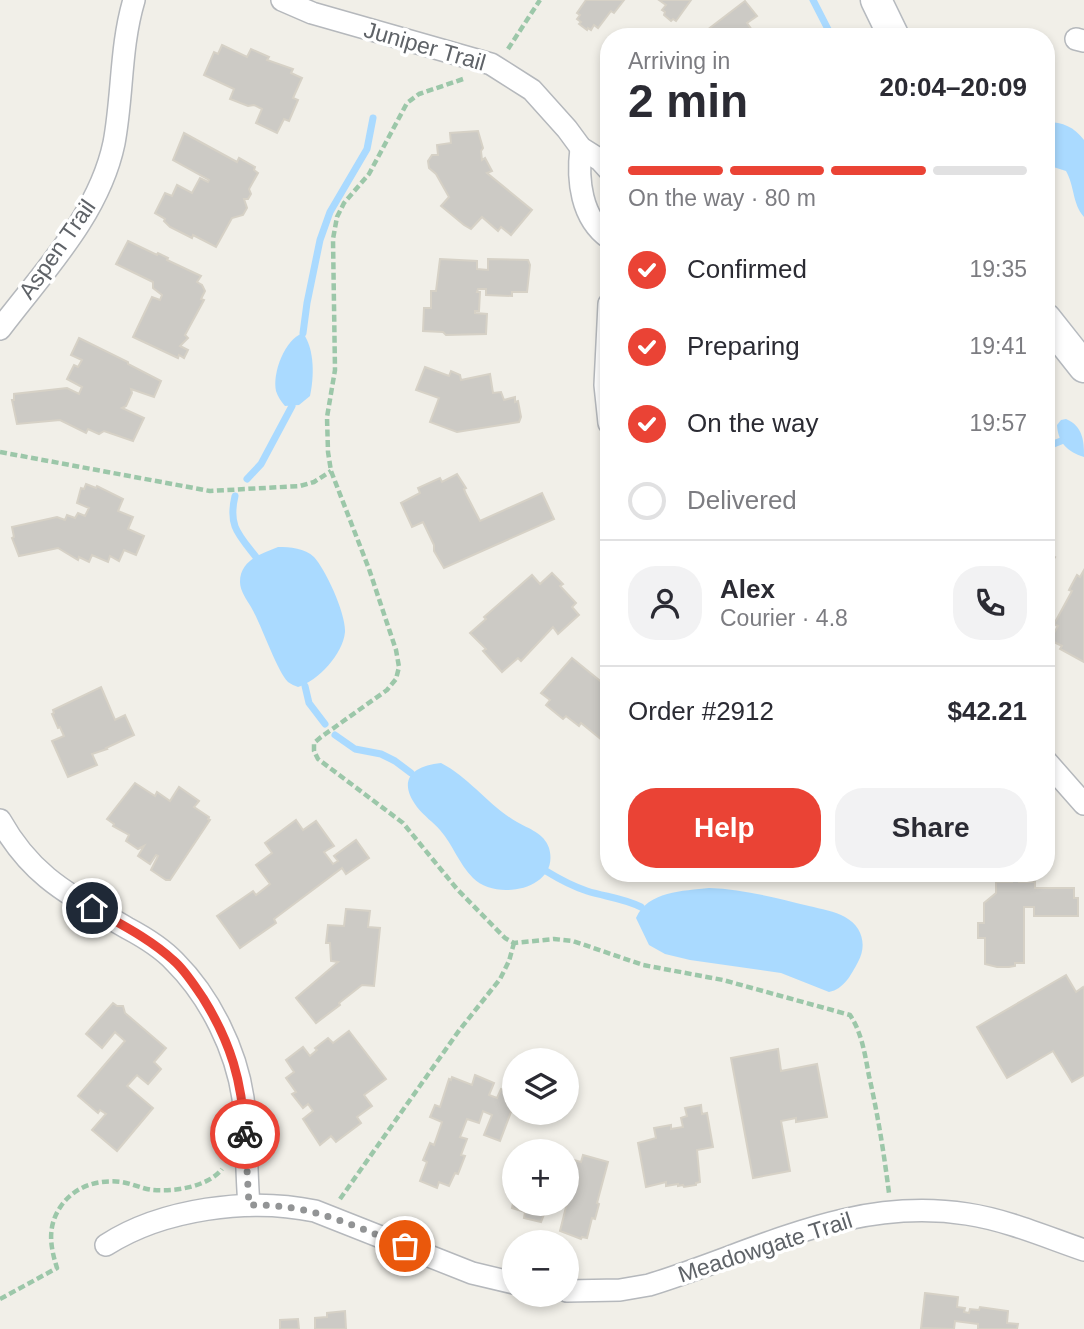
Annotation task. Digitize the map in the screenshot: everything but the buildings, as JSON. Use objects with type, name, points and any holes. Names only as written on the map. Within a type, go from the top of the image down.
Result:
[{"type":"street","name":"Aspen Trail","points":[[0,329],[69,239],[89,208],[102,178],[113,146],[119,113],[123,46],[134,0]]},
{"type":"street","name":"Juniper Trail","points":[[282,0],[312,13],[491,64],[532,90],[568,129],[581,148],[600,160]]},
{"type":"street","points":[[876,0],[890,28]]},
{"type":"street","points":[[581,148],[579,172],[583,196],[590,216],[600,232]]},
{"type":"street","points":[[1055,329],[1081,357]]},
{"type":"street","points":[[1055,771],[1084,804]]},
{"type":"street","points":[[0,820],[32,864],[51,883],[74,899],[153,943],[175,961],[195,985],[224,1035],[237,1072],[243,1098],[249,1205]]},
{"type":"street","points":[[106,1245],[124,1233],[149,1224],[202,1211],[249,1205],[292,1206],[328,1216],[472,1273],[502,1280]]},
{"type":"street","name":"Meadowgate Trail","points":[[579,1292],[610,1291],[649,1285],[820,1224],[891,1211],[942,1212],[991,1219],[1084,1250]]},
{"type":"path","points":[[540,0],[510,47],[491,64],[468,77],[419,94],[407,103],[369,174],[344,202],[337,217],[333,239],[335,359],[327,417],[328,452],[331,471],[396,650],[398,667],[396,679],[387,690],[321,737],[314,743],[314,751],[318,759],[403,822],[457,890],[505,938],[514,943],[554,939],[573,941],[643,965],[723,980],[850,1015],[857,1026],[871,1084],[882,1139],[891,1211]]},
{"type":"path","points":[[0,452],[210,491],[300,486],[314,482],[331,471]]},
{"type":"path","points":[[328,1216],[458,1032],[500,979],[514,943]]},
{"type":"path","points":[[0,1289],[2,1298],[57,1268],[50,1240],[51,1228],[59,1208],[80,1188],[107,1181],[153,1190],[170,1189],[210,1181],[222,1169]]},
{"type":"water","points":[[1055,123],[1068,126],[1084,140],[1084,217],[1077,206],[1066,171],[1055,168]]},
{"type":"water","points":[[303,333],[310,347],[312,364],[310,396],[299,405],[285,406],[276,391],[278,366],[285,349]]},
{"type":"water","points":[[1066,419],[1079,430],[1083,440],[1084,457],[1069,449],[1059,437],[1057,425]]},
{"type":"water","points":[[278,547],[302,550],[314,557],[334,593],[344,624],[343,640],[335,657],[314,679],[298,687],[283,676],[240,585],[241,574],[248,563]]},
{"type":"water","points":[[441,763],[461,776],[497,808],[544,839],[549,848],[550,862],[545,873],[536,882],[510,890],[496,889],[483,885],[468,873],[445,836],[417,807],[408,789],[408,782],[415,771]]},
{"type":"water","points":[[709,888],[759,894],[841,915],[856,926],[862,937],[861,956],[843,985],[829,992],[781,973],[690,960],[665,954],[649,945],[636,918],[649,902],[667,894]]},
{"type":"waterway","points":[[813,0],[827,28]]},
{"type":"waterway","points":[[303,333],[320,240],[330,212],[367,149],[373,118]]},
{"type":"waterway","points":[[247,479],[261,464],[292,406]]},
{"type":"waterway","points":[[1055,443],[1061,441]]},
{"type":"waterway","points":[[235,496],[233,515],[236,529],[256,557]]},
{"type":"waterway","points":[[305,686],[309,703],[325,724]]},
{"type":"waterway","points":[[335,735],[355,749],[381,754],[411,773]]},
{"type":"waterway","points":[[546,871],[581,889],[641,907]]},
{"type":"way so far","points":[[245,1134],[249,1205],[292,1206],[315,1211],[405,1246]]},
{"type":"route","points":[[92,908],[153,943],[175,961],[195,985],[229,1046],[243,1098],[245,1134]]}]
